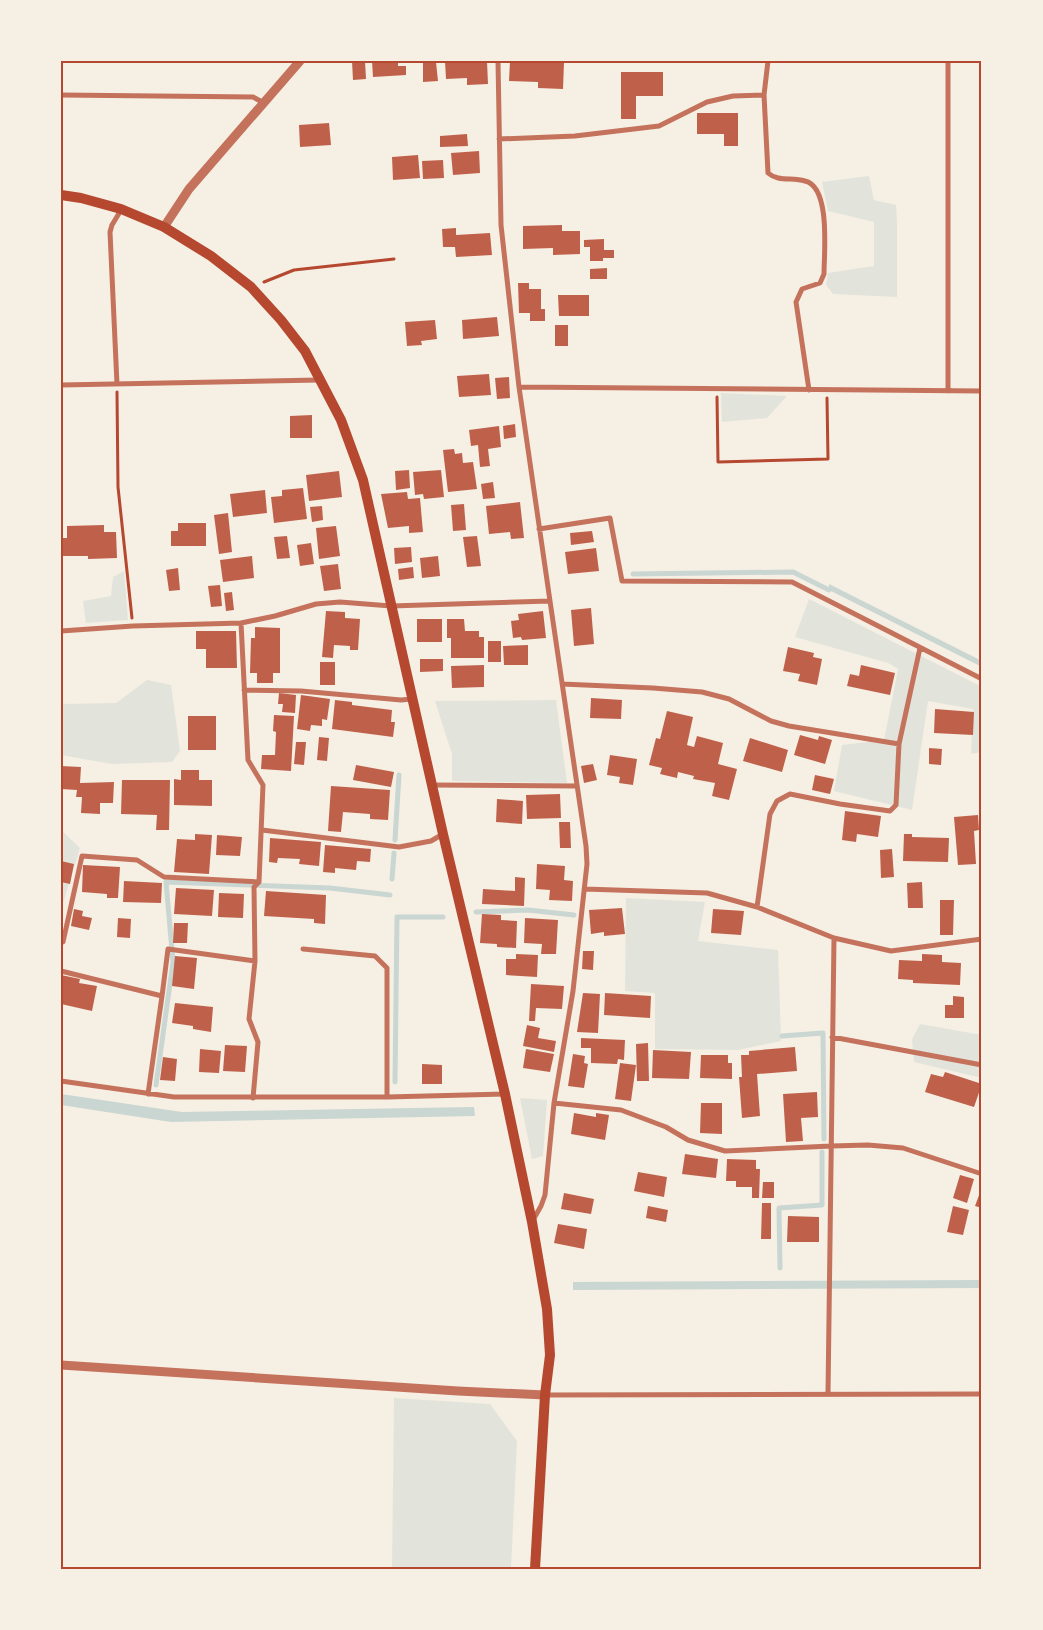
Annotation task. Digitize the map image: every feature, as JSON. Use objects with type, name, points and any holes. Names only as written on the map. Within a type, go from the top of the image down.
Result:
[{"type":"main road","points":[[61,195],[81,198],[121,209],[164,227],[211,256],[252,287],[281,320],[305,352],[340,420],[364,480],[443,834],[505,1094],[548,1309],[550,1355],[545,1395],[535,1569]]},
{"type":"street","points":[[164,227],[189,189],[300,61]]},
{"type":"street","points":[[498,61],[501,225],[519,388],[586,846],[587,864],[573,990],[554,1103],[545,1195],[532,1222]]},
{"type":"street","points":[[768,61],[764,95],[768,173],[773,178],[807,181],[818,191],[824,216],[824,274],[820,283],[802,289],[796,302],[809,390]]},
{"type":"street","points":[[948,61],[948,391]]},
{"type":"street","points":[[61,95],[253,97],[264,103]]},
{"type":"street","points":[[499,139],[574,136],[659,126],[707,102],[733,96],[764,95]]},
{"type":"street","points":[[117,384],[110,232],[121,209]]},
{"type":"street","points":[[61,385],[319,380]]},
{"type":"street","points":[[519,388],[982,391]]},
{"type":"street","points":[[539,529],[610,518],[622,581],[792,582],[982,679]]},
{"type":"street","points":[[61,631],[133,626],[241,623],[275,616],[316,604],[340,602],[392,606],[550,602]]},
{"type":"street","points":[[241,623],[248,760],[263,785],[259,882],[254,887],[255,961],[249,1019],[258,1042],[254,1098]]},
{"type":"street","points":[[757,907],[770,814],[776,801],[790,794],[890,811],[896,805],[899,744],[920,648]]},
{"type":"street","points":[[562,684],[702,692],[729,699],[770,721],[789,726],[899,744]]},
{"type":"street","points":[[244,690],[301,690],[401,700],[412,699]]},
{"type":"street","points":[[432,785],[577,786]]},
{"type":"street","points":[[262,830],[400,848],[431,841],[443,834]]},
{"type":"street","points":[[61,948],[82,856],[137,860],[164,877],[259,882]]},
{"type":"street","points":[[584,889],[707,893],[757,907],[834,938],[891,951],[982,938]]},
{"type":"street","points":[[828,1394],[834,938]]},
{"type":"street","points":[[148,1094],[168,949],[255,961]]},
{"type":"street","points":[[303,949],[375,956],[387,968],[387,1097]]},
{"type":"street","points":[[61,971],[162,996]]},
{"type":"street","points":[[832,1037],[982,1065]]},
{"type":"street","points":[[61,1081],[174,1097],[387,1097],[505,1094]]},
{"type":"street","points":[[554,1103],[621,1110],[666,1127],[688,1140],[725,1151],[868,1145],[903,1148],[982,1174]]},
{"type":"street","points":[[61,1365],[545,1395],[982,1394]]},
{"type":"path","points":[[252,287],[294,270],[394,258]]},
{"type":"path","points":[[117,384],[118,487],[133,626]]},
{"type":"path","points":[[717,389],[718,462],[828,459],[827,390]]},
{"type":"shaded area","points":[[869,176],[874,200],[896,205],[897,297],[833,294],[826,285],[828,273],[874,266],[874,222],[828,211],[822,182]]},
{"type":"shaded area","points":[[721,393],[787,396],[767,418],[722,422]]},
{"type":"shaded area","points":[[124,571],[128,620],[86,623],[83,601],[111,596],[113,577]]},
{"type":"shaded area","points":[[829,584],[982,661],[982,667],[829,590]]},
{"type":"shaded area","points":[[809,599],[982,687],[982,752],[971,754],[973,709],[928,701],[912,810],[834,791],[842,745],[884,740],[898,669],[888,663],[795,637]]},
{"type":"shaded area","points":[[147,680],[171,685],[180,751],[172,762],[112,764],[61,755],[61,704],[116,703]]},
{"type":"shaded area","points":[[556,700],[567,783],[452,781],[452,754],[435,701]]},
{"type":"shaded area","points":[[61,830],[80,848],[61,910]]},
{"type":"shaded area","points":[[626,898],[705,902],[698,941],[778,950],[781,1041],[738,1050],[655,1049],[655,993],[625,991]]},
{"type":"shaded area","points":[[920,1024],[982,1035],[982,1078],[914,1062],[912,1039]]},
{"type":"shaded area","points":[[61,1094],[182,1112],[474,1107],[475,1116],[171,1122],[61,1105]]},
{"type":"shaded area","points":[[520,1098],[547,1100],[543,1156],[532,1159]]},
{"type":"shaded area","points":[[982,1280],[982,1288],[573,1290],[573,1282]]},
{"type":"shaded area","points":[[394,1398],[490,1404],[517,1441],[511,1569],[392,1569]]},
{"type":"building","points":[[352,61],[365,61],[366,79],[353,80]]},
{"type":"building","points":[[372,61],[398,61],[398,66],[406,66],[406,75],[373,77]]},
{"type":"building","points":[[445,61],[487,61],[488,84],[467,85],[467,78],[446,79]]},
{"type":"building","points":[[510,61],[564,63],[563,89],[538,88],[538,82],[509,81]]},
{"type":"building","points":[[423,62],[436,62],[438,81],[423,82]]},
{"type":"building","points":[[621,72],[663,72],[663,96],[636,96],[636,119],[621,119]]},
{"type":"building","points":[[697,113],[738,113],[738,146],[724,146],[724,134],[697,134]]},
{"type":"building","points":[[329,123],[331,145],[300,147],[299,125]]},
{"type":"building","points":[[467,134],[468,146],[440,147],[440,136]]},
{"type":"building","points":[[479,151],[480,173],[453,175],[451,153]]},
{"type":"building","points":[[418,155],[420,178],[393,180],[392,157]]},
{"type":"building","points":[[443,160],[444,178],[423,179],[422,161]]},
{"type":"building","points":[[562,225],[562,231],[580,231],[580,254],[553,255],[553,248],[523,249],[523,226]]},
{"type":"building","points":[[456,228],[456,235],[490,233],[492,255],[456,257],[455,247],[443,247],[442,229]]},
{"type":"building","points":[[604,239],[604,250],[614,250],[614,258],[603,258],[603,261],[590,261],[590,247],[584,247],[584,240]]},
{"type":"building","points":[[607,268],[607,279],[590,279],[590,269]]},
{"type":"building","points":[[518,283],[529,283],[529,289],[541,289],[541,309],[545,309],[545,321],[530,321],[530,313],[519,313]]},
{"type":"building","points":[[558,295],[589,295],[589,316],[559,316]]},
{"type":"building","points":[[497,317],[499,336],[463,339],[462,320]]},
{"type":"building","points":[[435,320],[437,339],[421,341],[422,345],[407,346],[405,322]]},
{"type":"building","points":[[555,325],[568,325],[568,346],[555,346]]},
{"type":"building","points":[[489,374],[491,395],[459,397],[457,376]]},
{"type":"building","points":[[509,377],[510,398],[497,399],[495,378]]},
{"type":"building","points":[[312,415],[312,438],[290,438],[290,416]]},
{"type":"building","points":[[515,424],[516,437],[504,439],[503,426]]},
{"type":"building","points":[[499,426],[501,447],[488,449],[490,466],[480,467],[478,445],[471,446],[469,430]]},
{"type":"building","points":[[454,449],[455,454],[462,453],[463,463],[473,462],[477,489],[448,492],[443,450]]},
{"type":"building","points":[[409,470],[410,488],[396,490],[395,471]]},
{"type":"building","points":[[441,470],[444,497],[424,499],[423,494],[415,495],[413,472]]},
{"type":"building","points":[[339,471],[342,497],[309,501],[306,475]]},
{"type":"building","points":[[493,482],[495,498],[483,499],[481,484]]},
{"type":"building","points":[[303,488],[307,519],[274,523],[271,497],[282,496],[282,490]]},
{"type":"building","points":[[265,490],[267,513],[233,517],[230,494]]},
{"type":"building","points":[[407,492],[408,499],[420,498],[423,532],[409,533],[409,526],[388,528],[381,494]]},
{"type":"building","points":[[520,502],[524,538],[511,539],[510,532],[489,534],[486,506]]},
{"type":"building","points":[[464,504],[466,530],[453,531],[451,505]]},
{"type":"building","points":[[322,506],[323,520],[312,522],[310,507]]},
{"type":"building","points":[[228,513],[232,552],[219,554],[214,515]]},
{"type":"building","points":[[178,523],[206,523],[206,546],[171,546],[171,531],[178,531]]},
{"type":"building","points":[[104,525],[104,532],[116,532],[117,558],[88,559],[88,556],[62,556],[61,538],[67,538],[67,526]]},
{"type":"building","points":[[336,526],[340,556],[319,559],[316,528]]},
{"type":"building","points":[[592,531],[594,542],[571,545],[570,533]]},
{"type":"building","points":[[287,536],[290,558],[277,559],[274,537]]},
{"type":"building","points":[[477,536],[481,566],[467,567],[463,537]]},
{"type":"building","points":[[311,543],[314,564],[300,566],[297,545]]},
{"type":"building","points":[[411,547],[412,562],[395,564],[394,548]]},
{"type":"building","points":[[596,548],[599,571],[568,574],[565,552]]},
{"type":"building","points":[[252,556],[254,578],[223,582],[220,560]]},
{"type":"building","points":[[438,556],[440,576],[422,578],[420,558]]},
{"type":"building","points":[[338,564],[341,589],[324,591],[320,566]]},
{"type":"building","points":[[413,567],[414,578],[399,580],[398,569]]},
{"type":"building","points":[[178,568],[180,590],[169,591],[166,570]]},
{"type":"building","points":[[220,585],[222,606],[211,607],[208,586]]},
{"type":"building","points":[[232,592],[234,610],[226,611],[224,593]]},
{"type":"building","points":[[591,608],[594,644],[574,646],[571,610]]},
{"type":"building","points":[[326,611],[345,612],[345,618],[360,619],[358,650],[350,650],[350,646],[334,645],[333,658],[322,657]]},
{"type":"building","points":[[543,611],[546,638],[522,640],[521,637],[513,638],[511,621],[519,620],[518,614]]},
{"type":"building","points":[[417,619],[442,619],[442,642],[417,642]]},
{"type":"building","points":[[447,619],[464,619],[465,631],[479,631],[479,637],[484,637],[484,658],[451,658],[451,638],[447,638]]},
{"type":"building","points":[[255,627],[280,628],[280,673],[273,673],[273,683],[257,683],[257,673],[250,673],[251,638],[255,638]]},
{"type":"building","points":[[196,631],[236,631],[237,668],[206,668],[206,649],[196,649]]},
{"type":"building","points":[[488,641],[501,641],[501,662],[488,662]]},
{"type":"building","points":[[528,645],[528,665],[504,665],[503,646]]},
{"type":"building","points":[[788,647],[814,653],[813,657],[822,659],[817,685],[798,681],[800,674],[783,671]]},
{"type":"building","points":[[420,659],[443,659],[443,671],[420,672]]},
{"type":"building","points":[[320,662],[335,662],[335,685],[320,685]]},
{"type":"building","points":[[484,665],[484,687],[452,688],[451,666]]},
{"type":"building","points":[[861,665],[895,673],[890,695],[847,686],[850,674],[859,676]]},
{"type":"building","points":[[279,693],[296,695],[295,713],[282,712],[283,704],[278,704]]},
{"type":"building","points":[[301,695],[330,699],[327,720],[322,719],[322,726],[311,725],[310,731],[297,729]]},
{"type":"building","points":[[591,698],[622,700],[621,719],[590,718]]},
{"type":"building","points":[[335,700],[352,702],[352,705],[392,710],[391,722],[395,722],[393,737],[332,729]]},
{"type":"building","points":[[935,709],[974,712],[973,735],[934,733]]},
{"type":"building","points":[[667,711],[693,717],[687,745],[694,747],[697,736],[723,743],[718,764],[737,769],[729,800],[712,796],[715,783],[693,779],[694,776],[678,772],[677,778],[660,774],[662,768],[649,765],[656,738],[660,739]]},
{"type":"building","points":[[274,715],[294,716],[291,771],[261,769],[262,755],[275,755],[276,732],[273,731]]},
{"type":"building","points":[[188,716],[216,716],[216,750],[188,750]]},
{"type":"building","points":[[800,735],[818,740],[819,736],[832,740],[825,764],[794,755]]},
{"type":"building","points":[[319,737],[329,738],[327,761],[317,760]]},
{"type":"building","points":[[750,738],[788,750],[782,772],[743,761]]},
{"type":"building","points":[[296,742],[306,742],[304,765],[294,764]]},
{"type":"building","points":[[929,748],[942,749],[941,765],[929,764]]},
{"type":"building","points":[[610,755],[637,759],[633,785],[619,783],[620,777],[607,775]]},
{"type":"building","points":[[593,764],[597,780],[584,783],[581,766]]},
{"type":"building","points":[[356,765],[394,772],[391,787],[353,780]]},
{"type":"building","points":[[61,766],[81,767],[80,783],[114,782],[113,803],[100,803],[100,814],[81,813],[82,797],[76,797],[77,790],[61,789]]},
{"type":"building","points":[[181,770],[199,770],[199,780],[212,780],[212,806],[174,805],[174,779],[181,780]]},
{"type":"building","points":[[815,775],[834,779],[830,794],[812,790]]},
{"type":"building","points":[[122,780],[170,780],[169,830],[156,830],[157,815],[121,814]]},
{"type":"building","points":[[331,786],[390,790],[388,820],[370,819],[370,814],[343,812],[341,832],[328,831]]},
{"type":"building","points":[[560,794],[561,818],[527,819],[526,795]]},
{"type":"building","points":[[497,799],[523,801],[522,824],[496,822]]},
{"type":"building","points":[[845,811],[881,816],[878,837],[857,834],[856,842],[842,840]]},
{"type":"building","points":[[978,815],[979,830],[974,831],[976,864],[958,865],[954,817]]},
{"type":"building","points":[[559,822],[570,822],[571,848],[560,848]]},
{"type":"building","points":[[195,834],[212,835],[209,874],[174,872],[177,839],[195,840]]},
{"type":"building","points":[[904,834],[912,834],[912,837],[949,838],[948,862],[903,861]]},
{"type":"building","points":[[217,835],[242,837],[240,856],[216,855]]},
{"type":"building","points":[[270,838],[321,842],[319,866],[299,864],[300,859],[278,858],[277,863],[269,862]]},
{"type":"building","points":[[325,845],[371,849],[370,862],[357,861],[356,870],[335,868],[335,873],[323,872]]},
{"type":"building","points":[[892,849],[894,877],[881,878],[880,850]]},
{"type":"building","points":[[61,861],[74,864],[70,884],[61,882]]},
{"type":"building","points":[[537,864],[565,866],[564,880],[573,881],[572,901],[549,900],[550,890],[536,889]]},
{"type":"building","points":[[83,865],[120,867],[118,898],[107,898],[107,894],[82,892]]},
{"type":"building","points":[[515,877],[525,878],[524,906],[482,904],[483,889],[515,891]]},
{"type":"building","points":[[124,881],[162,883],[161,903],[123,902]]},
{"type":"building","points":[[922,882],[923,908],[908,908],[907,883]]},
{"type":"building","points":[[176,888],[214,890],[212,916],[174,914]]},
{"type":"building","points":[[266,891],[326,895],[325,924],[314,923],[314,919],[264,916]]},
{"type":"building","points":[[219,893],[244,894],[243,918],[218,917]]},
{"type":"building","points":[[940,900],[954,900],[953,935],[940,935]]},
{"type":"building","points":[[622,908],[625,934],[604,936],[604,932],[591,934],[589,910]]},
{"type":"building","points":[[74,909],[83,911],[82,916],[92,918],[89,930],[71,926]]},
{"type":"building","points":[[713,909],[744,911],[741,935],[711,933]]},
{"type":"building","points":[[482,914],[501,915],[501,920],[517,921],[516,948],[497,947],[497,944],[480,943]]},
{"type":"building","points":[[118,918],[131,919],[130,938],[117,937]]},
{"type":"building","points":[[525,918],[558,920],[556,954],[541,954],[542,944],[524,943]]},
{"type":"building","points":[[174,923],[188,923],[187,943],[173,943]]},
{"type":"building","points":[[583,951],[594,951],[593,970],[582,969]]},
{"type":"building","points":[[516,954],[538,955],[537,977],[506,975],[506,959],[516,959]]},
{"type":"building","points":[[922,954],[942,955],[942,962],[961,963],[960,985],[913,983],[913,980],[898,979],[899,960],[922,961]]},
{"type":"building","points":[[175,956],[197,958],[194,989],[172,986]]},
{"type":"building","points":[[61,975],[80,979],[79,983],[97,986],[92,1011],[61,1004]]},
{"type":"building","points":[[531,984],[564,986],[562,1009],[536,1008],[535,1021],[529,1021]]},
{"type":"building","points":[[583,993],[600,994],[598,1033],[577,1032]]},
{"type":"building","points":[[605,993],[651,996],[650,1018],[604,1015]]},
{"type":"building","points":[[953,996],[964,997],[964,1018],[945,1018],[945,1005],[953,1005]]},
{"type":"building","points":[[175,1003],[213,1007],[211,1032],[193,1029],[193,1026],[172,1023]]},
{"type":"building","points":[[527,1025],[540,1028],[538,1038],[556,1041],[554,1052],[523,1046]]},
{"type":"building","points":[[581,1038],[625,1040],[624,1060],[618,1059],[617,1064],[591,1063],[591,1048],[581,1048]]},
{"type":"building","points":[[648,1043],[649,1081],[637,1081],[636,1044]]},
{"type":"building","points":[[225,1045],[247,1046],[245,1072],[223,1071]]},
{"type":"building","points":[[795,1047],[797,1071],[757,1074],[760,1116],[742,1118],[739,1077],[742,1077],[741,1055],[749,1055],[749,1051]]},
{"type":"building","points":[[200,1049],[221,1051],[219,1073],[199,1072]]},
{"type":"building","points":[[526,1049],[554,1054],[550,1072],[523,1068]]},
{"type":"building","points":[[653,1050],[691,1052],[689,1079],[652,1078]]},
{"type":"building","points":[[573,1054],[585,1056],[584,1063],[588,1064],[584,1088],[568,1086]]},
{"type":"building","points":[[701,1055],[728,1055],[728,1063],[732,1063],[732,1079],[700,1078]]},
{"type":"building","points":[[163,1057],[177,1059],[175,1081],[160,1080]]},
{"type":"building","points":[[620,1063],[636,1065],[631,1101],[615,1099]]},
{"type":"building","points":[[422,1064],[442,1065],[442,1084],[422,1084]]},
{"type":"building","points":[[945,1072],[982,1084],[974,1107],[925,1092],[931,1074],[943,1077]]},
{"type":"building","points":[[817,1092],[818,1117],[801,1118],[803,1141],[786,1142],[783,1094]]},
{"type":"building","points":[[701,1103],[722,1103],[722,1134],[700,1133]]},
{"type":"building","points":[[574,1113],[596,1117],[596,1113],[609,1115],[605,1140],[571,1134]]},
{"type":"building","points":[[685,1154],[718,1159],[716,1178],[682,1174]]},
{"type":"building","points":[[727,1159],[756,1160],[756,1169],[760,1169],[759,1198],[752,1198],[752,1187],[736,1187],[736,1181],[726,1181]]},
{"type":"building","points":[[638,1172],[667,1177],[664,1197],[634,1191]]},
{"type":"building","points":[[960,1175],[974,1179],[967,1203],[953,1198]]},
{"type":"building","points":[[763,1182],[774,1182],[774,1198],[762,1198]]},
{"type":"building","points":[[982,1187],[982,1208],[975,1206]]},
{"type":"building","points":[[564,1193],[594,1199],[591,1214],[561,1209]]},
{"type":"building","points":[[762,1203],[771,1203],[771,1239],[761,1239]]},
{"type":"building","points":[[648,1206],[668,1210],[666,1222],[646,1218]]},
{"type":"building","points":[[953,1206],[969,1210],[963,1235],[947,1232]]},
{"type":"building","points":[[788,1216],[819,1217],[819,1242],[787,1242]]},
{"type":"building","points":[[558,1224],[587,1229],[584,1249],[554,1243]]},
{"type":"waterway","points":[[633,574],[793,572],[829,590]]},
{"type":"waterway","points":[[395,840],[399,775]]},
{"type":"waterway","points":[[392,879],[394,853]]},
{"type":"waterway","points":[[156,1085],[173,962],[166,882],[330,888],[390,895]]},
{"type":"waterway","points":[[476,912],[528,910],[574,915]]},
{"type":"waterway","points":[[395,1082],[397,917],[443,917]]},
{"type":"waterway","points":[[782,1036],[823,1033],[824,1139]]},
{"type":"waterway","points":[[780,1268],[779,1208],[822,1205],[822,1152]]}]
